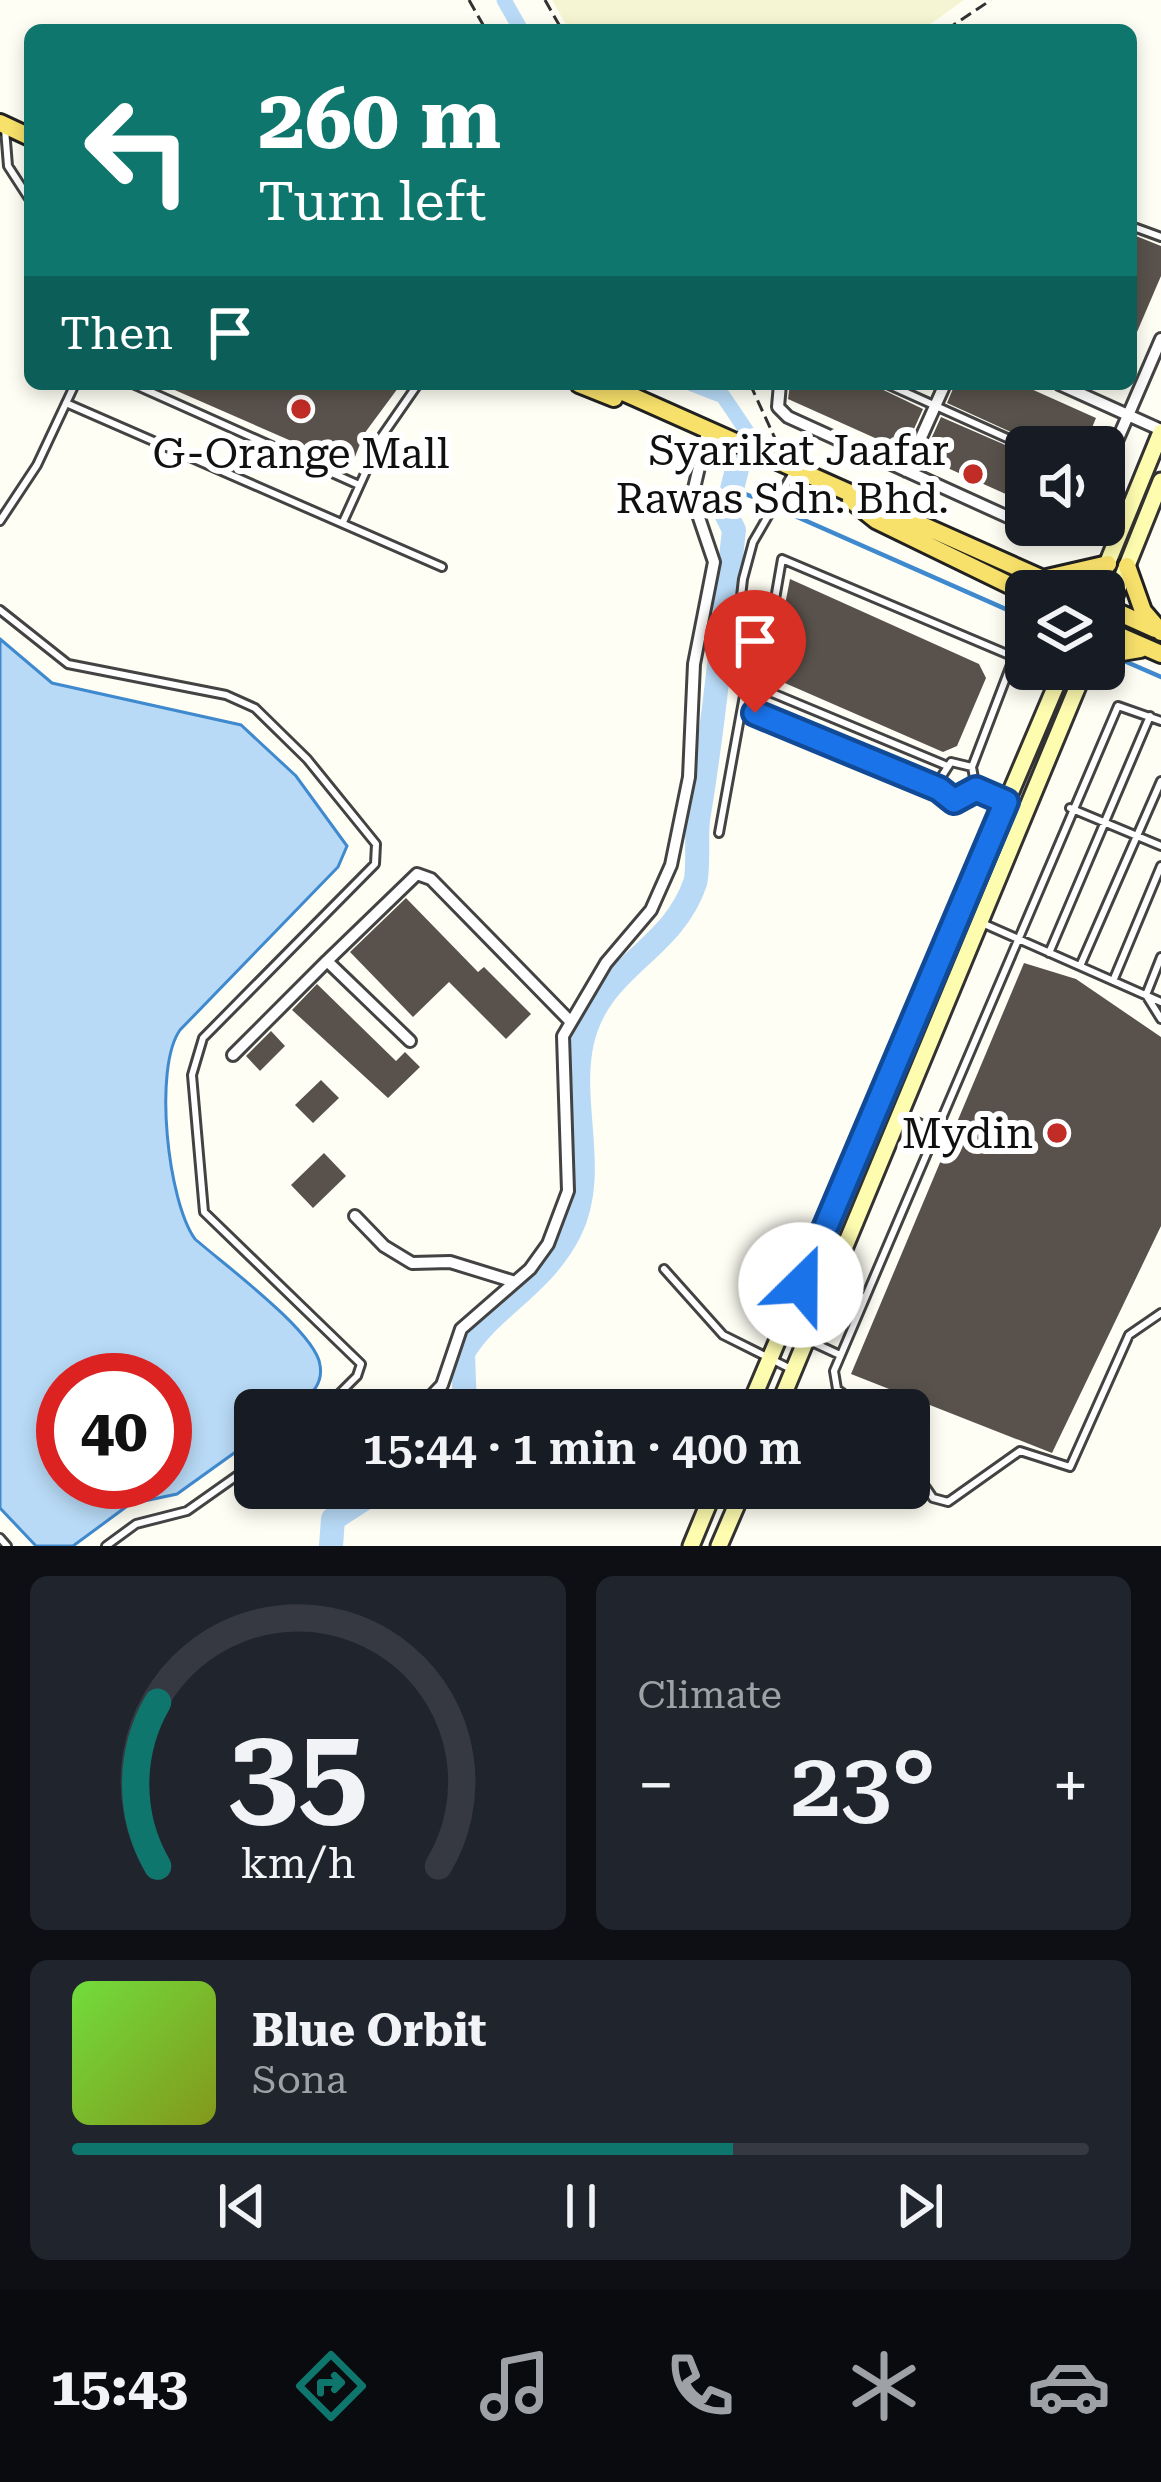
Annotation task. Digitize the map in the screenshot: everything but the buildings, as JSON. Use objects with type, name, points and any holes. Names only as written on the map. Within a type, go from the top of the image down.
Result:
[{"type":"main road","points":[[596,390],[649,408],[1021,570]]},
{"type":"main road","points":[[616,390],[649,408]]},
{"type":"main road","points":[[841,492],[876,520],[1005,583]]},
{"type":"main road","points":[[1098,570],[1117,565],[1161,632]]},
{"type":"main road","points":[[1125,622],[1161,632]]},
{"type":"main road","points":[[1125,630],[1157,652]]},
{"type":"main road","points":[[1125,648],[1157,652]]},
{"type":"street","points":[[1122,426],[1161,339]]},
{"type":"street","points":[[779,390],[778,406],[788,417],[1005,516]]},
{"type":"street","points":[[905,471],[942,390]]},
{"type":"street","points":[[1072,390],[1161,431],[1116,570]]},
{"type":"street","points":[[438,1389],[461,1329],[548,1244],[568,1191],[560,1058],[569,1020],[651,910],[671,865],[689,776],[694,664],[714,562],[692,496],[707,433]]},
{"type":"street","points":[[1113,570],[1161,482]]},
{"type":"street","points":[[757,1389],[1054,690]]},
{"type":"street","points":[[786,1389],[1077,690]]},
{"type":"street","points":[[232,1055],[412,878],[422,874],[569,1020]]},
{"type":"street","points":[[327,961],[410,1041]]},
{"type":"street","points":[[355,1216],[383,1246],[412,1263],[450,1262],[514,1282]]},
{"type":"street","points":[[691,1546],[706,1509]]},
{"type":"street","points":[[719,1546],[735,1509]]},
{"type":"lane","points":[[3,124],[8,166],[24,191]]},
{"type":"lane","points":[[0,521],[37,465],[72,390]]},
{"type":"lane","points":[[146,390],[358,485]]},
{"type":"lane","points":[[343,524],[382,436],[414,390]]},
{"type":"lane","points":[[899,390],[1005,437]]},
{"type":"lane","points":[[66,403],[442,567]]},
{"type":"lane","points":[[719,833],[745,690],[738,623],[743,579],[753,542],[794,471]]},
{"type":"lane","points":[[782,559],[1015,657],[972,767],[976,789],[954,801],[939,789],[755,713],[782,559]]},
{"type":"lane","points":[[0,610],[68,664],[226,695],[255,708],[307,759],[376,844],[374,864],[203,1039],[192,1075],[205,1212],[358,1356],[357,1376],[347,1389]]},
{"type":"lane","points":[[760,688],[945,765],[956,760],[972,767]]},
{"type":"lane","points":[[842,1389],[832,1380],[840,1355],[1070,808],[1118,706],[1161,721]]},
{"type":"lane","points":[[1049,953],[1150,716]]},
{"type":"lane","points":[[939,789],[945,765]]},
{"type":"lane","points":[[1080,966],[1161,781]]},
{"type":"lane","points":[[976,789],[1027,811]]},
{"type":"lane","points":[[1070,808],[1161,846]]},
{"type":"lane","points":[[1113,980],[1161,866]]},
{"type":"lane","points":[[979,922],[1161,1002]]},
{"type":"lane","points":[[1146,995],[1161,957]]},
{"type":"lane","points":[[1146,995],[1161,1019]]},
{"type":"lane","points":[[901,1114],[936,1131]]},
{"type":"lane","points":[[664,1269],[723,1335],[794,1370]]},
{"type":"lane","points":[[830,1283],[864,1298]]},
{"type":"lane","points":[[930,1494],[948,1502],[1020,1451],[1070,1467],[1129,1335],[1161,1313]]},
{"type":"lane","points":[[783,1329],[840,1355]]},
{"type":"lane","points":[[106,1546],[136,1524],[187,1511],[234,1478]]},
{"type":"lane","points":[[0,1538],[7,1546]]},
{"type":"path","points":[[955,24],[991,0]]},
{"type":"path","points":[[753,390],[779,439],[773,461]]},
{"type":"green space","points":[[552,0],[964,0],[930,24],[566,24]]},
{"type":"water","points":[[0,639],[52,683],[241,725],[296,776],[347,846],[338,867],[180,1030],[167,1073],[167,1135],[185,1221],[195,1239],[303,1335],[320,1365],[317,1385],[314,1389],[234,1389],[234,1453],[192,1483],[192,1353],[36,1353],[36,1509],[123,1509],[73,1546],[36,1546],[0,1508]]},
{"type":"waterway","points":[[504,0],[518,24]]},
{"type":"waterway","points":[[708,390],[723,396],[750,436]]},
{"type":"waterway","points":[[464,1389],[463,1353],[487,1322],[545,1267],[570,1231],[578,1209],[583,1162],[579,1066],[591,1016],[603,995],[670,927],[695,883],[698,820],[734,530],[726,514],[738,465]]},
{"type":"waterway","points":[[730,488],[753,497]]},
{"type":"waterway","points":[[786,512],[1005,609]]},
{"type":"waterway","points":[[1125,661],[1161,677]]},
{"type":"waterway","points":[[331,1546],[333,1519],[348,1509]]},
{"type":"place","name":"G-Orange Mall","points":[[301,409]]},
{"type":"place","name":"Syarikat Jaafar Rawas Sdn. Bhd.","points":[[973,474]]},
{"type":"place","name":"Mydin","points":[[1057,1133]]},
{"type":"route","points":[[755,713],[939,789],[954,801],[967,799],[976,789],[1006,802],[801,1285]]}]
